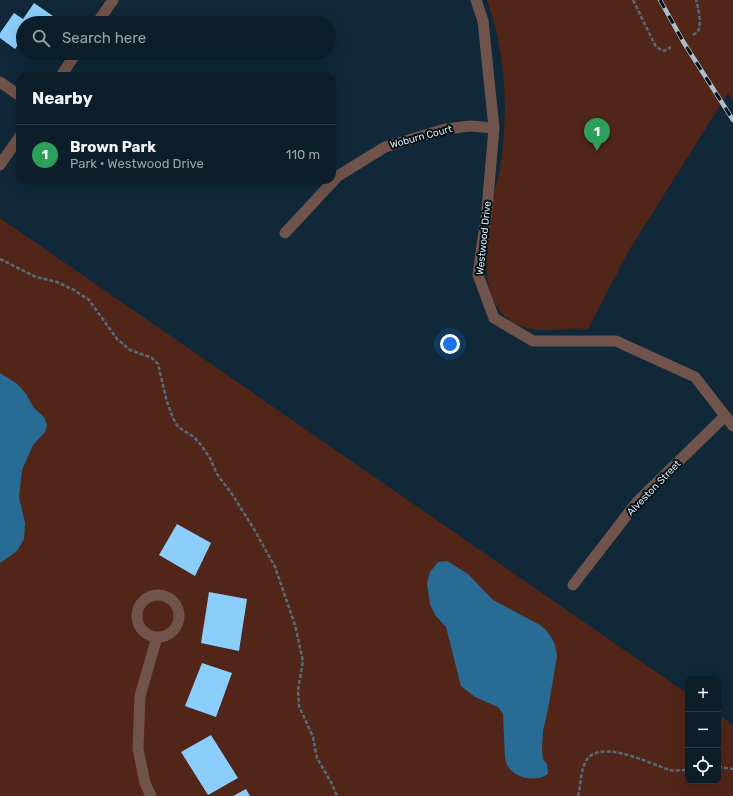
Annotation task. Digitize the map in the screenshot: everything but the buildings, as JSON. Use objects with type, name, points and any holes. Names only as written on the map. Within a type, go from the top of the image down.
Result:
[{"type":"street","points":[[102,16],[112,0]]},
{"type":"street","name":"Westwood Drive","points":[[476,0],[483,21],[494,128],[487,209],[478,275],[494,318],[533,341],[616,341],[695,377],[733,426]]},
{"type":"street","points":[[64,72],[71,60]]},
{"type":"street","points":[[0,82],[16,93]]},
{"type":"street","name":"Woburn Court","points":[[336,178],[385,147],[445,129],[470,126],[494,128]]},
{"type":"street","points":[[0,165],[16,142]]},
{"type":"street","name":"Woburn Court","points":[[285,233],[331,184]]},
{"type":"street","name":"Alveston Street","points":[[573,585],[638,502],[725,416]]},
{"type":"street","points":[[151,796],[145,783],[138,749],[140,696],[157,637]]},
{"type":"path","points":[[633,0],[656,47],[664,51],[671,47]]},
{"type":"path","points":[[693,35],[700,27],[698,5],[696,0]]},
{"type":"path","points":[[0,259],[36,277],[62,285],[89,300],[117,339],[130,350],[152,358],[158,364],[167,402],[178,427],[194,437],[201,445],[247,518],[275,567],[295,625],[303,661],[298,690],[299,706],[313,737],[317,758],[337,796]]},
{"type":"path","points":[[578,796],[585,762],[594,754],[606,751],[622,753],[672,770],[685,770]]},
{"type":"path","points":[[721,767],[733,769]]},
{"type":"shaded area","points":[[487,0],[733,0],[733,101],[728,93],[628,252],[588,329],[538,330],[518,325],[501,312],[494,301],[490,288],[486,259],[487,230],[502,158],[505,98],[500,48]]},
{"type":"shaded area","points":[[0,218],[685,692],[685,784],[721,784],[721,716],[733,725],[733,796],[0,796]]},
{"type":"water","points":[[0,373],[21,388],[34,408],[44,417],[47,425],[45,432],[33,445],[22,470],[19,497],[25,523],[24,539],[17,551],[0,563]]},
{"type":"water","points":[[447,561],[468,574],[493,600],[540,625],[546,630],[555,645],[557,656],[543,731],[543,759],[547,764],[548,774],[542,777],[522,777],[511,770],[507,765],[505,758],[503,714],[498,707],[475,697],[461,686],[446,627],[435,615],[430,604],[427,583],[430,572],[438,562]]},
{"type":"railway","points":[[660,0],[684,43],[733,120]]},
{"type":"place","name":"Brown Park","points":[[597,151]]}]
